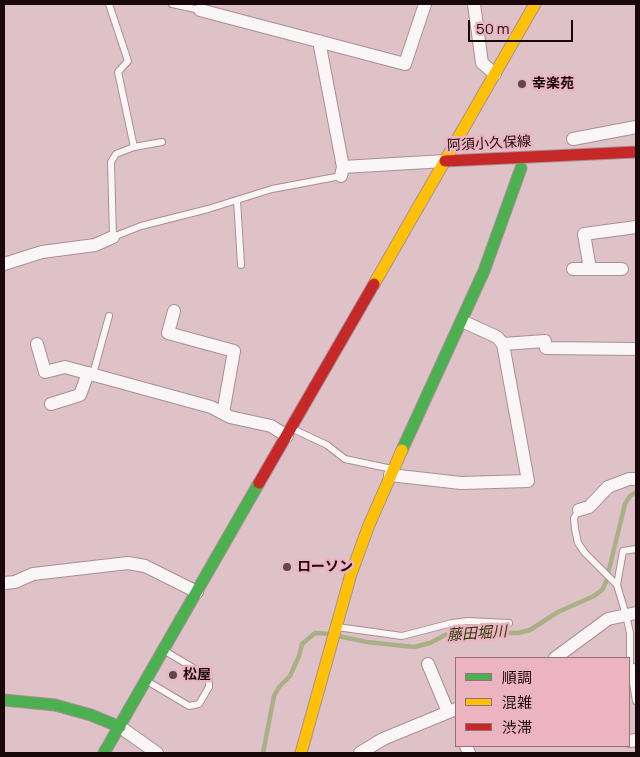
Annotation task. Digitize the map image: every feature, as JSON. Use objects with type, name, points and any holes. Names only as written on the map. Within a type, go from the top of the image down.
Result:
[{"type":"street","points":[[200,10],[405,64],[426,4]]},
{"type":"street","points":[[474,4],[482,63],[495,74]]},
{"type":"street","points":[[104,753],[535,4]]},
{"type":"street","points":[[319,41],[342,172]]},
{"type":"street","points":[[573,139],[636,126]]},
{"type":"street","name":"阿須小久保線","points":[[342,172],[444,161],[636,152]]},
{"type":"street","points":[[301,753],[351,574],[369,525],[484,271],[521,168]]},
{"type":"street","points":[[590,269],[584,234],[636,227]]},
{"type":"street","points":[[4,264],[42,252],[95,244],[113,237]]},
{"type":"street","points":[[573,269],[622,269]]},
{"type":"street","points":[[174,311],[168,333],[234,351],[223,413]]},
{"type":"street","points":[[392,472],[461,483],[528,481],[503,344],[497,337],[462,321]]},
{"type":"street","points":[[503,344],[545,341],[546,348],[636,349]]},
{"type":"street","points":[[37,344],[45,372],[65,367],[212,407],[230,417],[289,432]]},
{"type":"street","points":[[51,404],[80,395],[90,374]]},
{"type":"street","points":[[579,510],[589,507],[608,487],[629,479],[636,479]]},
{"type":"street","points":[[4,583],[15,582],[33,574],[128,563],[144,566],[197,592]]},
{"type":"street","points":[[556,657],[608,619],[631,614]]},
{"type":"street","points":[[360,753],[383,739],[454,712],[428,664]]},
{"type":"street","points":[[4,700],[55,705],[91,716],[120,727],[157,753]]},
{"type":"lane","points":[[109,4],[128,61],[118,72],[134,147]]},
{"type":"lane","points":[[172,4],[200,10]]},
{"type":"lane","points":[[162,142],[134,147],[116,154],[111,162],[113,237],[141,226],[272,189],[342,172]]},
{"type":"lane","points":[[237,200],[241,265]]},
{"type":"lane","points":[[90,374],[109,316]]},
{"type":"lane","points":[[289,432],[327,445],[345,458],[392,472]]},
{"type":"lane","points":[[579,510],[574,518],[578,542],[585,553],[617,585],[631,614],[630,633],[636,701]]},
{"type":"lane","points":[[617,585],[623,552],[636,549]]},
{"type":"lane","points":[[334,632],[402,636],[452,622],[509,623]]},
{"type":"lane","points":[[146,681],[190,706],[199,704],[209,687],[209,679],[205,674],[164,650]]},
{"type":"waterway","name":"藤田堀川","points":[[338,636],[367,642],[414,647],[430,643],[445,635],[467,632],[518,633],[530,630],[558,612],[594,596],[602,590],[606,582],[625,504],[630,496],[636,492]]},
{"type":"waterway","name":"藤田堀川","points":[[263,753],[274,696],[279,687],[290,676],[302,644],[315,633],[330,634]]},
{"type":"traffic: fast","points":[[402,450],[484,271],[521,168]]},
{"type":"traffic: fast","points":[[104,753],[259,483]]},
{"type":"traffic: fast","points":[[4,700],[55,705],[91,715],[120,727]]},
{"type":"traffic: slow","points":[[374,284],[535,4]]},
{"type":"traffic: slow","points":[[301,753],[351,574],[369,525],[402,450]]},
{"type":"traffic: jam","points":[[445,161],[636,152]]},
{"type":"traffic: jam","points":[[259,483],[374,284]]},
{"type":"place","name":"幸楽苑","points":[[522,84]]},
{"type":"place","name":"ローソン","points":[[287,567]]},
{"type":"place","name":"松屋","points":[[173,675]]}]
